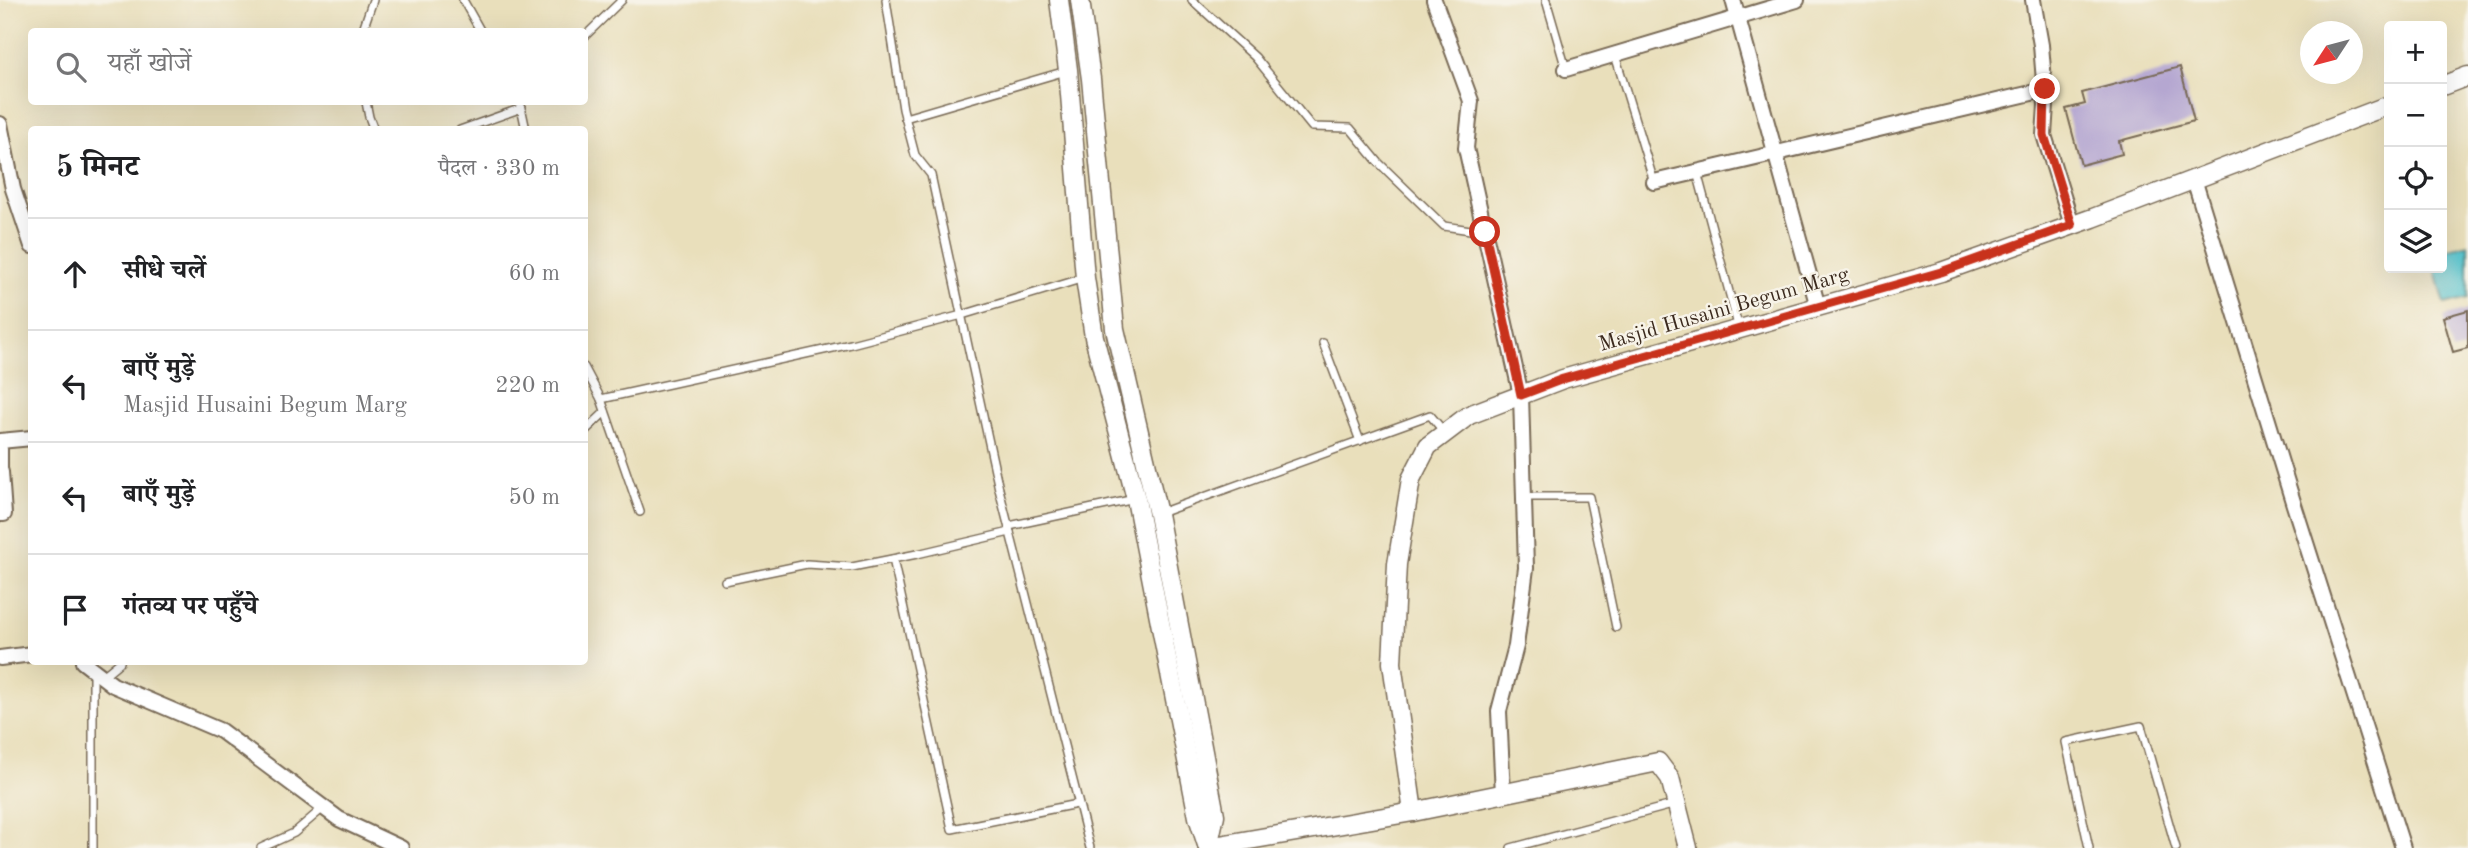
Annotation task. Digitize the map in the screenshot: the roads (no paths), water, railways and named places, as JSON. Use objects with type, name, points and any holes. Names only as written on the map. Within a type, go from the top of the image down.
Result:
[{"type":"street","points":[[1059,0],[1068,70],[1085,278],[1094,337],[1136,499],[1198,817],[1207,848]]},
{"type":"street","points":[[1080,0],[1115,329],[1158,514],[1215,815],[1207,848]]},
{"type":"street","points":[[1434,0],[1471,101],[1466,148],[1521,395],[1526,568],[1516,646],[1499,710],[1503,794]]},
{"type":"street","points":[[1733,0],[1818,307]]},
{"type":"street","points":[[1566,69],[1797,0]]},
{"type":"street","points":[[2033,0],[2045,89],[2044,135],[2072,225]]},
{"type":"street","points":[[2447,84],[2468,76]]},
{"type":"street","points":[[1654,182],[2045,89]]},
{"type":"street","name":"Masjid Husaini Begum Marg","points":[[1413,812],[1392,663],[1396,564],[1411,480],[1428,446],[1469,415],[1563,379],[1941,272],[2384,107]]},
{"type":"street","points":[[0,124],[13,189],[28,234]]},
{"type":"street","points":[[2194,179],[2403,848]]},
{"type":"street","points":[[0,441],[28,438]]},
{"type":"street","points":[[0,449],[4,514],[0,514]]},
{"type":"street","points":[[0,658],[28,654]]},
{"type":"street","points":[[93,669],[113,685],[221,731],[339,819],[401,848]]},
{"type":"street","points":[[1207,848],[1413,812],[1658,762],[1670,778],[1688,848]]},
{"type":"lane","points":[[363,28],[373,0]]},
{"type":"lane","points":[[463,0],[479,28]]},
{"type":"lane","points":[[588,33],[622,0]]},
{"type":"lane","points":[[886,0],[905,118],[915,155],[930,175],[1009,529],[1090,848]]},
{"type":"lane","points":[[1192,0],[1255,57],[1312,127],[1350,128],[1379,163],[1444,226],[1485,232]]},
{"type":"lane","points":[[1546,0],[1566,69]]},
{"type":"lane","points":[[1615,54],[1654,182]]},
{"type":"lane","points":[[905,118],[1068,70]]},
{"type":"lane","points":[[367,105],[372,126]]},
{"type":"lane","points":[[470,126],[521,105],[525,126]]},
{"type":"lane","points":[[1697,171],[1739,329]]},
{"type":"lane","points":[[601,399],[851,344],[962,316],[1085,278]]},
{"type":"lane","points":[[1323,344],[1360,441]]},
{"type":"lane","points":[[588,375],[606,412],[640,512]]},
{"type":"lane","points":[[588,428],[606,412]]},
{"type":"lane","points":[[1158,514],[1430,415],[1445,433]]},
{"type":"lane","points":[[1524,498],[1589,497],[1616,627]]},
{"type":"lane","points":[[725,581],[807,565],[852,567],[893,559],[1136,499]]},
{"type":"lane","points":[[893,559],[952,829],[1077,804]]},
{"type":"lane","points":[[93,669],[93,848]]},
{"type":"lane","points":[[2089,848],[2066,742],[2141,726],[2176,848]]},
{"type":"lane","points":[[1511,848],[1677,804]]},
{"type":"lane","points":[[261,848],[294,833],[323,807]]},
{"type":"water","points":[[2468,244],[2468,298],[2445,304],[2436,273],[2447,273],[2447,250]]}]
